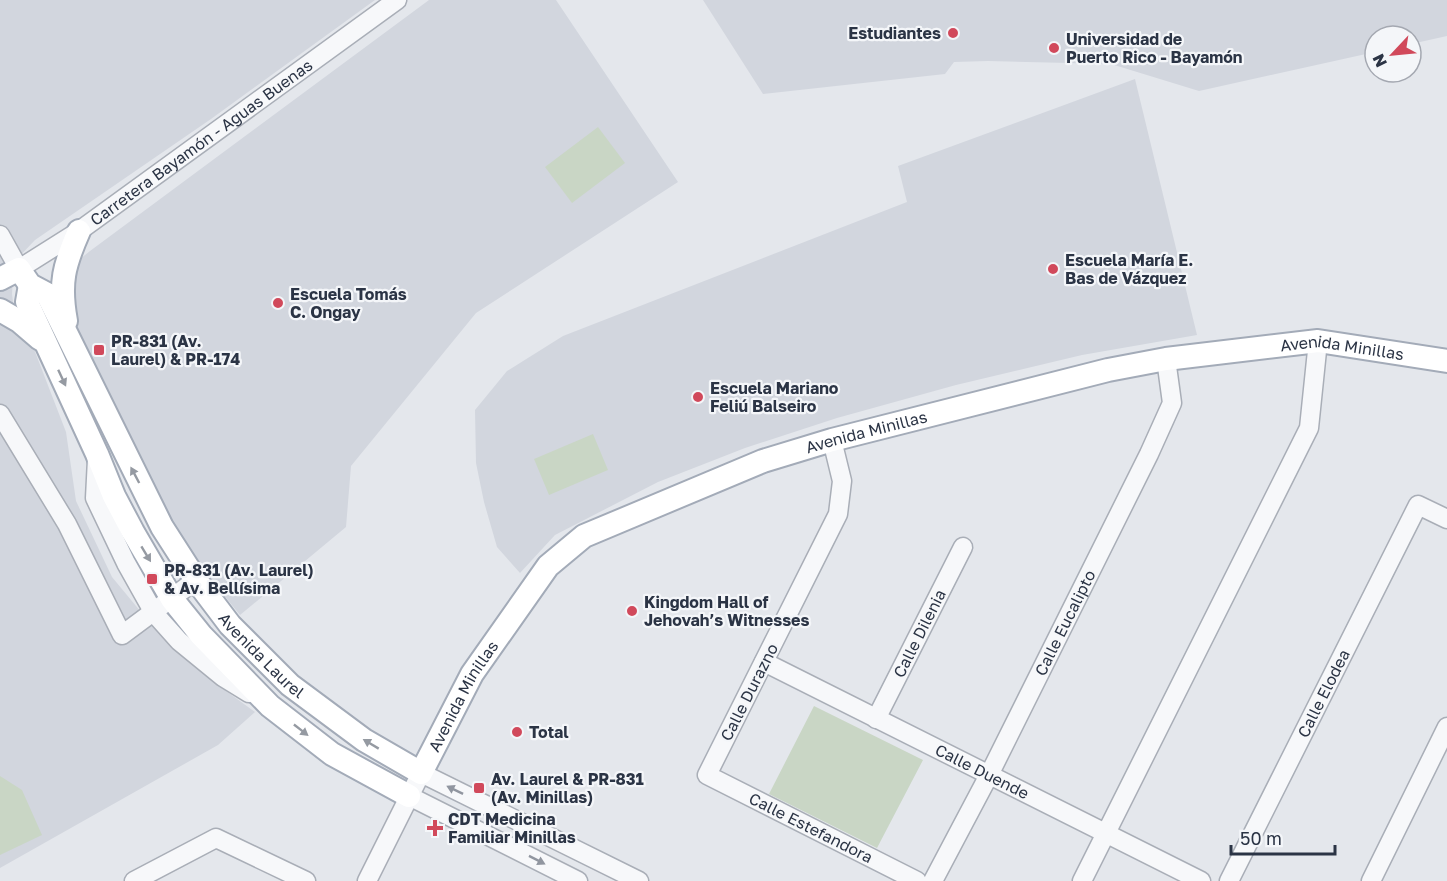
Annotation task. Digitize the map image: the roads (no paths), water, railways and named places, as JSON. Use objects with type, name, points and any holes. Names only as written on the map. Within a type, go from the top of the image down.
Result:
[{"type":"main road","points":[[69,340],[63,306],[63,274],[79,231]]},
{"type":"main road","name":"Avenida Laurel","points":[[16,278],[47,294],[162,526],[196,580],[230,626],[290,685],[364,740],[421,773]]},
{"type":"main road","name":"Avenida Laurel","points":[[16,278],[114,496],[172,598],[201,635],[270,706],[332,754],[409,796]]},
{"type":"main road","points":[[0,310],[20,321],[47,345]]},
{"type":"main road","name":"Avenida Minillas","points":[[421,773],[472,674],[548,566],[584,536],[763,461],[832,440],[1108,370],[1166,359],[1318,341],[1447,362]]},
{"type":"street","name":"Carretera Bayamón - Aguas Buenas","points":[[16,278],[397,0]]},
{"type":"street","name":"Avenida Laurel","points":[[0,235],[16,278]]},
{"type":"street","points":[[1082,881],[1309,428],[1318,341]]},
{"type":"street","name":"Calle Eucalipto","points":[[933,881],[989,775],[1149,454],[1172,403],[1166,359]]},
{"type":"street","points":[[0,414],[67,524],[123,634],[196,580]]},
{"type":"street","name":"Calle Durazno","points":[[707,775],[838,514],[842,481],[832,440]]},
{"type":"street","points":[[97,454],[95,498],[126,563],[154,613],[179,641],[223,677],[270,706]]},
{"type":"street","name":"Calle Elodea","points":[[1229,881],[1418,505],[1447,519]]},
{"type":"street","name":"Calle Dilenia","points":[[876,718],[963,547]]},
{"type":"street","name":"Calle Duende","points":[[764,662],[1201,881]]},
{"type":"street","points":[[1371,881],[1447,727]]},
{"type":"street","name":"Avenida Laurel","points":[[421,773],[639,881]]},
{"type":"street","points":[[367,881],[421,773]]},
{"type":"street","name":"Calle Estefandora","points":[[707,775],[917,881]]},
{"type":"street","name":"Avenida Laurel","points":[[409,796],[578,881]]},
{"type":"street","points":[[134,881],[216,838],[306,881]]},
{"type":"place","name":"Estudiantes","points":[[953,33]]},
{"type":"place","name":"Universidad de Puerto Rico - Bayamón","points":[[1054,48]]},
{"type":"place","name":"Escuela María E. Bas de Vázquez","points":[[1053,269]]},
{"type":"place","name":"Escuela Tomás C. Ongay","points":[[278,303]]},
{"type":"place","name":"PR-831 (Av. Laurel) & PR-174","points":[[99,350]]},
{"type":"place","name":"Escuela Mariano Feliú Balseiro","points":[[698,397]]},
{"type":"place","name":"PR-831 (Av. Laurel) & Av. Bellísima","points":[[152,579]]},
{"type":"place","name":"Kingdom Hall of Jehovah’s Witnesses","points":[[632,611]]},
{"type":"place","name":"Total","points":[[517,732]]},
{"type":"place","name":"Av. Laurel & PR-831 (Av. Minillas)","points":[[479,788]]},
{"type":"place","name":"CDT Medicina Familiar Minillas","points":[[435,828]]}]
